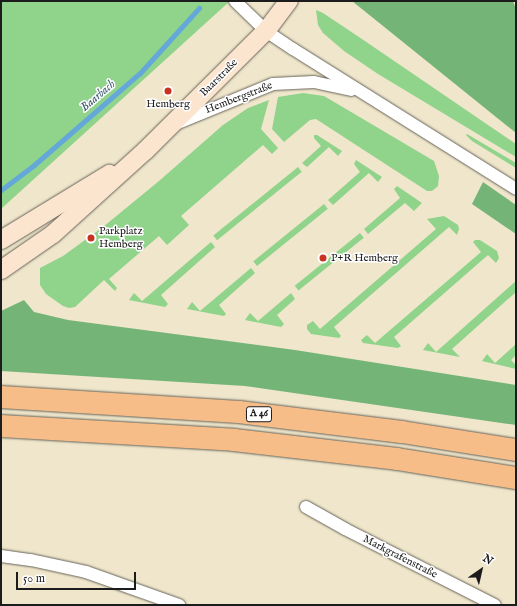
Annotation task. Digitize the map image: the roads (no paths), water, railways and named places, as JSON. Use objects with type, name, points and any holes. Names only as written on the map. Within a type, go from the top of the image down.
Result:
[{"type":"highway","name":"A 46","points":[[1,397],[239,412],[402,432],[516,450]]},
{"type":"highway","points":[[1,426],[234,440],[397,459],[516,478]]},
{"type":"main road","name":"Baarstraße","points":[[1,270],[53,234],[145,151],[266,31],[289,1]]},
{"type":"main road","name":"Baarstraße","points":[[1,240],[145,151]]},
{"type":"street","name":"Hembergstraße","points":[[235,1],[266,31],[360,92],[516,189]]},
{"type":"street","name":"Hembergstraße","points":[[168,127],[273,84],[314,82],[360,92]]},
{"type":"street","name":"Markgrafenstraße","points":[[306,507],[345,530],[496,605]]},
{"type":"street","points":[[1,556],[31,560],[86,572],[179,605]]},
{"type":"waterway","name":"Baarbach","points":[[1,190],[34,165],[140,73],[199,8]]},
{"type":"place","name":"Hemberg","points":[[168,91]]},
{"type":"place","name":"Parkplatz Hemberg","points":[[91,238]]},
{"type":"place","name":"P+R Hemberg","points":[[323,258]]}]
